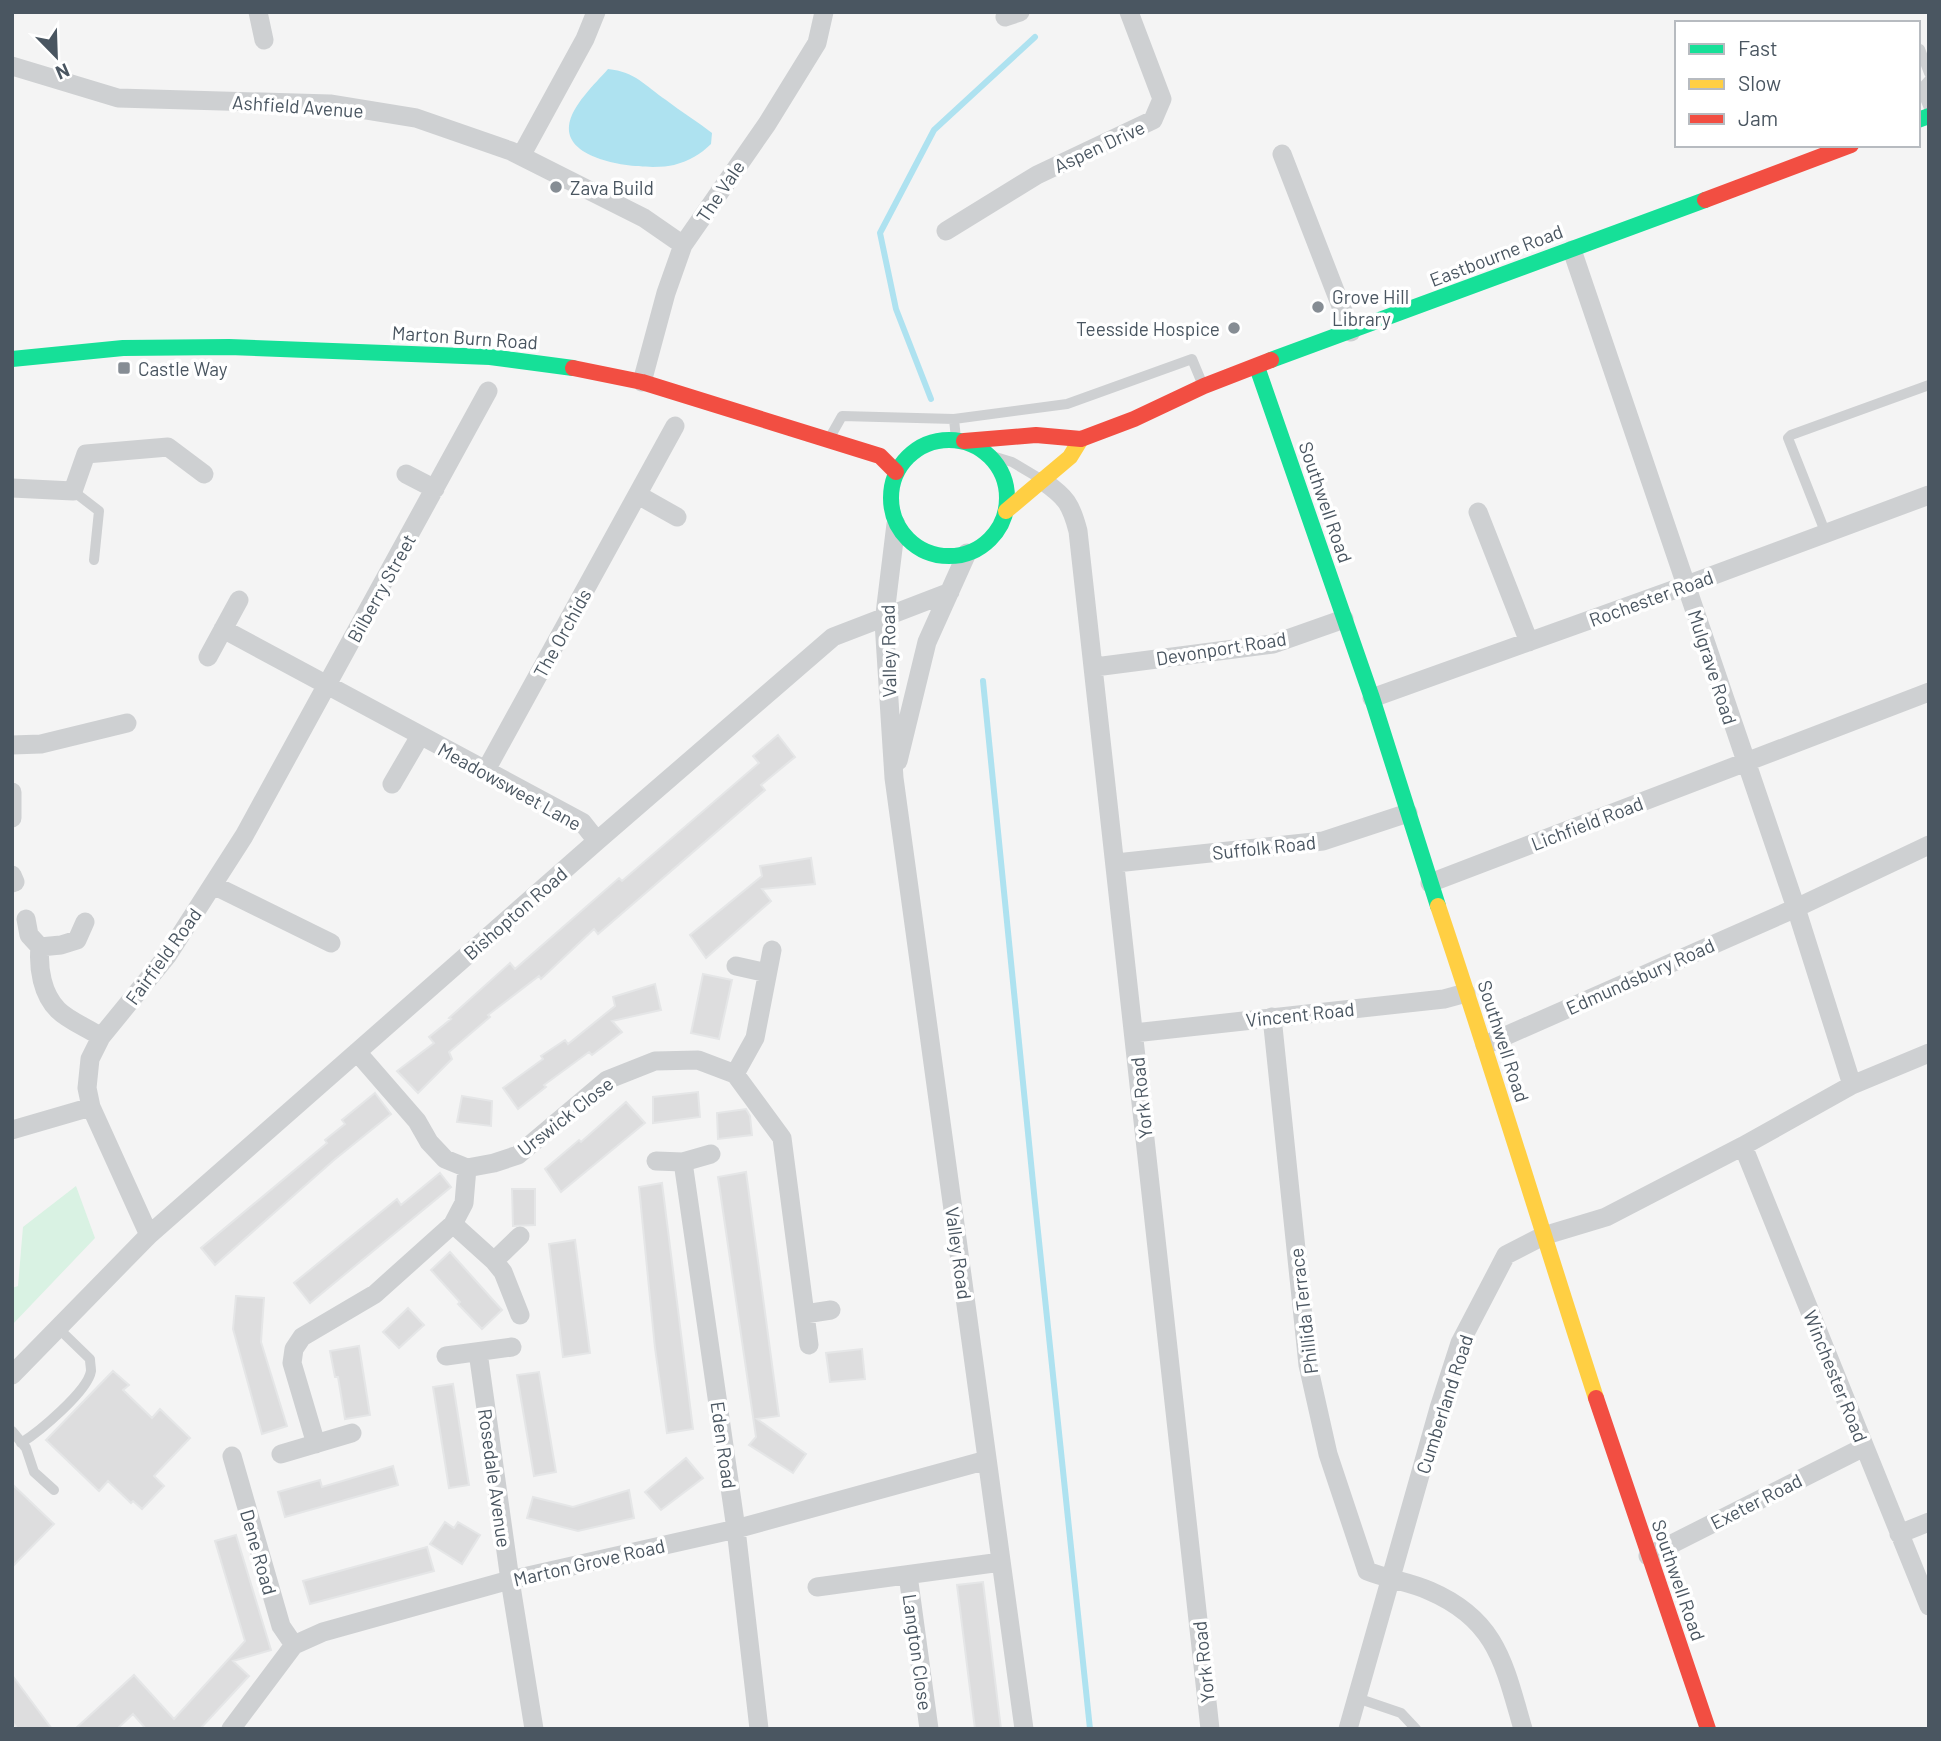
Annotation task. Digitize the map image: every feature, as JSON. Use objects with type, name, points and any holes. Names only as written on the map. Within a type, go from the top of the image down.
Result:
[{"type":"street","points":[[258,12],[264,40]]},
{"type":"street","points":[[521,156],[585,39],[596,12]]},
{"type":"street","name":"The Vale","points":[[642,382],[666,293],[683,245],[767,124],[817,43],[824,12]]},
{"type":"street","name":"Aspen Drive","points":[[946,232],[1037,175],[1153,120],[1161,99],[1129,12]]},
{"type":"street","name":"Ashfield Avenue","points":[[12,66],[118,98],[330,104],[416,118],[521,156],[644,218],[683,245]]},
{"type":"street","name":"Eastbourne Road","points":[[1081,439],[1134,419],[1204,386],[1846,147]]},
{"type":"street","points":[[1282,154],[1350,332]]},
{"type":"street","name":"Mulgrave Road","points":[[1572,250],[1796,908],[1852,1085]]},
{"type":"street","name":"Marton Burn Road","points":[[12,359],[123,348],[229,347],[490,357],[575,368],[642,382],[880,457],[896,472]]},
{"type":"street","name":"Southwell Road","points":[[1257,367],[1372,698],[1430,883],[1485,1045],[1542,1236],[1708,1729]]},
{"type":"street","name":"Bilberry Street","points":[[328,686],[488,391]]},
{"type":"street","name":"The Orchids","points":[[486,770],[676,426]]},
{"type":"street","points":[[1036,435],[1081,439],[1070,457],[1006,511],[992,537],[980,547],[951,556],[926,551],[906,537],[896,524],[891,507],[891,489],[896,472],[906,457],[921,446],[938,440],[960,440],[1036,435]]},
{"type":"street","points":[[960,440],[977,446],[999,467],[1005,481],[1006,511]]},
{"type":"street","points":[[12,488],[73,491],[86,454],[168,447],[204,474]]},
{"type":"street","points":[[406,474],[435,489]]},
{"type":"street","name":"York Road","points":[[1043,481],[1059,492],[1072,508],[1078,531],[1210,1729]]},
{"type":"street","points":[[638,495],[677,517]]},
{"type":"street","name":"Rochester Road","points":[[1372,698],[1929,495]]},
{"type":"street","points":[[1478,512],[1529,642]]},
{"type":"street","name":"Valley Road","points":[[896,524],[885,618],[894,778],[1024,1729]]},
{"type":"street","name":"Valley Road","points":[[894,778],[928,642],[967,553]]},
{"type":"street","name":"Bishopton Road","points":[[58,1328],[149,1235],[833,637],[950,592]]},
{"type":"street","points":[[208,657],[239,600]]},
{"type":"street","name":"Devonport Road","points":[[1095,667],[1273,644],[1344,619]]},
{"type":"street","name":"Meadowsweet Lane","points":[[223,629],[582,822],[597,841]]},
{"type":"street","name":"Fairfield Road","points":[[149,1235],[91,1107],[87,1088],[90,1059],[101,1037],[167,956],[213,886],[328,686]]},
{"type":"street","name":"Lichfield Road","points":[[1430,883],[1929,692]]},
{"type":"street","points":[[12,745],[41,744],[127,723]]},
{"type":"street","name":"Meadowsweet Lane","points":[[392,784],[420,736]]},
{"type":"street","points":[[12,792],[12,818]]},
{"type":"street","name":"Suffolk Road","points":[[1116,863],[1323,841],[1408,813]]},
{"type":"street","name":"Edmundsbury Road","points":[[1485,1045],[1796,908],[1929,845]]},
{"type":"street","points":[[12,875],[15,882],[12,883]]},
{"type":"street","points":[[213,886],[331,943]]},
{"type":"street","points":[[26,919],[29,935],[40,947],[38,964],[44,987],[57,1010],[101,1037]]},
{"type":"street","points":[[40,947],[61,946],[76,940],[85,922]]},
{"type":"street","points":[[772,950],[755,1038],[734,1074],[782,1138],[809,1345]]},
{"type":"street","points":[[736,966],[767,973]]},
{"type":"street","name":"Vincent Road","points":[[1134,1033],[1444,999],[1466,993]]},
{"type":"street","name":"Phillida Terrace","points":[[1272,1017],[1308,1365],[1328,1454],[1367,1572],[1391,1580]]},
{"type":"street","points":[[316,1444],[292,1363],[294,1349],[302,1337],[375,1294],[453,1224],[464,1203],[467,1168],[445,1160],[429,1142],[417,1121],[357,1052]]},
{"type":"street","name":"Cumberland Road","points":[[1348,1729],[1460,1343],[1506,1255],[1542,1236],[1606,1217],[1743,1146],[1852,1085],[1929,1053]]},
{"type":"street","name":"Urswick Close","points":[[467,1168],[518,1155],[607,1080],[655,1061],[698,1060],[734,1074]]},
{"type":"street","points":[[12,1130],[91,1107]]},
{"type":"street","name":"Winchester Road","points":[[1743,1146],[1929,1606]]},
{"type":"street","points":[[656,1161],[683,1162],[711,1153]]},
{"type":"street","name":"Eden Road","points":[[683,1162],[736,1529],[760,1729]]},
{"type":"street","points":[[453,1224],[503,1272],[520,1315]]},
{"type":"street","points":[[494,1261],[520,1236]]},
{"type":"street","points":[[805,1314],[831,1310]]},
{"type":"street","points":[[12,1375],[58,1328]]},
{"type":"street","points":[[446,1356],[512,1347]]},
{"type":"street","name":"Rosedale Avenue","points":[[478,1352],[534,1729]]},
{"type":"street","points":[[281,1454],[352,1433]]},
{"type":"street","name":"Exeter Road","points":[[1648,1556],[1864,1447]]},
{"type":"street","name":"Dene Road","points":[[232,1456],[281,1626],[294,1645]]},
{"type":"street","name":"Marton Grove Road","points":[[231,1729],[294,1645],[323,1632],[510,1580],[736,1529],[987,1460]]},
{"type":"street","points":[[1899,1534],[1929,1522]]},
{"type":"street","name":"Langton Close","points":[[817,1587],[1001,1562]]},
{"type":"street","name":"Langton Close","points":[[908,1575],[929,1729]]},
{"type":"street","points":[[1391,1580],[1428,1590],[1465,1609],[1489,1635],[1503,1662],[1524,1729]]},
{"type":"lane","points":[[1920,50],[1929,73]]},
{"type":"lane","points":[[1929,80],[1921,89],[1929,108]]},
{"type":"lane","points":[[829,440],[842,416],[954,419],[1068,404],[1192,359],[1204,386]]},
{"type":"lane","points":[[1826,534],[1788,438],[1929,385]]},
{"type":"lane","points":[[954,419],[960,440]]},
{"type":"lane","points":[[989,455],[1012,462],[1043,481]]},
{"type":"lane","points":[[73,491],[99,510],[94,560]]},
{"type":"lane","points":[[21,1443],[41,1430],[85,1386],[91,1372],[90,1359],[58,1328]]},
{"type":"lane","points":[[12,1431],[26,1448],[34,1472],[54,1490]]},
{"type":"lane","points":[[1357,1698],[1401,1713],[1416,1729]]},
{"type":"green space","points":[[76,1186],[95,1238],[12,1325],[12,1288],[18,1286],[23,1227]]},
{"type":"water","points":[[608,69],[626,73],[639,80],[712,133],[711,144],[690,159],[662,167],[611,162],[580,149],[571,139],[571,118],[584,96]]},
{"type":"building","points":[[778,735],[795,757],[761,785],[765,790],[598,934],[594,929],[541,979],[539,976],[488,1015],[490,1017],[449,1052],[452,1059],[418,1093],[397,1071],[434,1043],[429,1037],[510,963],[515,969],[619,878],[622,881],[759,763],[753,756]]},
{"type":"building","points":[[811,858],[815,884],[762,889],[771,901],[706,958],[690,935],[762,876],[760,866]]},
{"type":"building","points":[[703,974],[732,980],[719,1039],[691,1033]]},
{"type":"building","points":[[655,984],[661,1010],[612,1021],[622,1032],[592,1055],[589,1052],[544,1085],[546,1087],[518,1109],[503,1088],[543,1059],[541,1056],[565,1040],[568,1044],[615,1006],[613,997]]},
{"type":"building","points":[[698,1092],[700,1117],[653,1123],[653,1097]]},
{"type":"building","points":[[375,1093],[391,1114],[334,1160],[215,1265],[201,1248],[327,1143],[325,1140],[345,1124],[342,1120]]},
{"type":"building","points":[[462,1096],[492,1101],[491,1126],[457,1122]]},
{"type":"building","points":[[626,1102],[645,1123],[561,1192],[545,1169],[579,1140],[581,1142]]},
{"type":"building","points":[[746,1109],[750,1116],[752,1135],[718,1139],[717,1113]]},
{"type":"building","points":[[746,1172],[779,1416],[757,1419],[806,1454],[793,1473],[749,1445],[756,1437],[718,1177]]},
{"type":"building","points":[[440,1173],[451,1187],[310,1303],[294,1283],[397,1199],[401,1205]]},
{"type":"building","points":[[662,1183],[693,1429],[667,1433],[655,1348],[639,1187]]},
{"type":"building","points":[[512,1189],[535,1189],[535,1225],[513,1226]]},
{"type":"building","points":[[575,1240],[590,1353],[563,1357],[549,1244]]},
{"type":"building","points":[[450,1252],[502,1310],[482,1329],[431,1270]]},
{"type":"building","points":[[236,1296],[264,1298],[261,1342],[287,1426],[262,1434],[233,1329]]},
{"type":"building","points":[[408,1308],[424,1325],[399,1348],[383,1332]]},
{"type":"building","points":[[359,1346],[370,1415],[345,1419],[338,1377],[335,1377],[330,1351]]},
{"type":"building","points":[[862,1349],[865,1379],[830,1382],[826,1353]]},
{"type":"building","points":[[113,1371],[129,1385],[123,1390],[152,1418],[160,1409],[190,1438],[154,1476],[164,1486],[142,1509],[133,1501],[131,1503],[108,1481],[99,1491],[46,1440]]},
{"type":"building","points":[[539,1372],[556,1472],[534,1476],[517,1375]]},
{"type":"building","points":[[453,1384],[469,1485],[449,1488],[433,1387]]},
{"type":"building","points":[[686,1458],[703,1478],[661,1510],[645,1492]]},
{"type":"building","points":[[393,1466],[398,1485],[285,1517],[278,1492],[320,1480],[322,1487]]},
{"type":"building","points":[[12,1484],[54,1524],[12,1567]]},
{"type":"building","points":[[629,1490],[634,1518],[578,1531],[527,1518],[533,1497],[573,1507]]},
{"type":"building","points":[[445,1522],[454,1528],[458,1522],[480,1535],[462,1564],[430,1544]]},
{"type":"building","points":[[236,1535],[271,1650],[233,1661],[249,1676],[200,1729],[146,1729],[133,1714],[117,1729],[75,1729],[134,1675],[174,1719],[245,1641],[215,1541]]},
{"type":"building","points":[[427,1547],[434,1571],[310,1604],[303,1581]]},
{"type":"building","points":[[983,1582],[1001,1729],[975,1729],[957,1585]]},
{"type":"building","points":[[12,1675],[52,1729],[18,1729],[12,1722]]},
{"type":"waterway","points":[[931,399],[896,309],[880,233],[934,130],[1035,37]]},
{"type":"waterway","points":[[983,681],[1090,1729]]},
{"type":"traffic: fast","points":[[1920,119],[1929,116]]},
{"type":"traffic: fast","points":[[1271,360],[1705,200]]},
{"type":"traffic: fast","points":[[12,359],[123,348],[229,347],[490,357],[573,368]]},
{"type":"traffic: fast","points":[[1257,367],[1372,698],[1438,906]]},
{"type":"traffic: fast","points":[[949,440],[971,444],[990,457],[1003,476],[1007,498],[1003,520],[990,539],[971,552],[949,556],[927,552],[908,539],[895,520],[891,498],[895,476],[908,457],[927,444],[949,440]]},
{"type":"traffic: slow","points":[[1006,511],[1070,457],[1081,439]]},
{"type":"traffic: slow","points":[[1438,906],[1596,1398]]},
{"type":"traffic: jam","points":[[1705,200],[1846,147]]},
{"type":"traffic: jam","points":[[964,441],[1036,435],[1081,439],[1271,360]]},
{"type":"traffic: jam","points":[[573,368],[642,382],[880,456],[896,472]]},
{"type":"traffic: jam","points":[[1596,1398],[1708,1729]]},
{"type":"place","name":"Zava Build","points":[[556,187]]},
{"type":"place","name":"Grove Hill Library","points":[[1318,307]]},
{"type":"place","name":"Teesside Hospice","points":[[1234,328]]},
{"type":"place","name":"Castle Way","points":[[124,368]]}]
